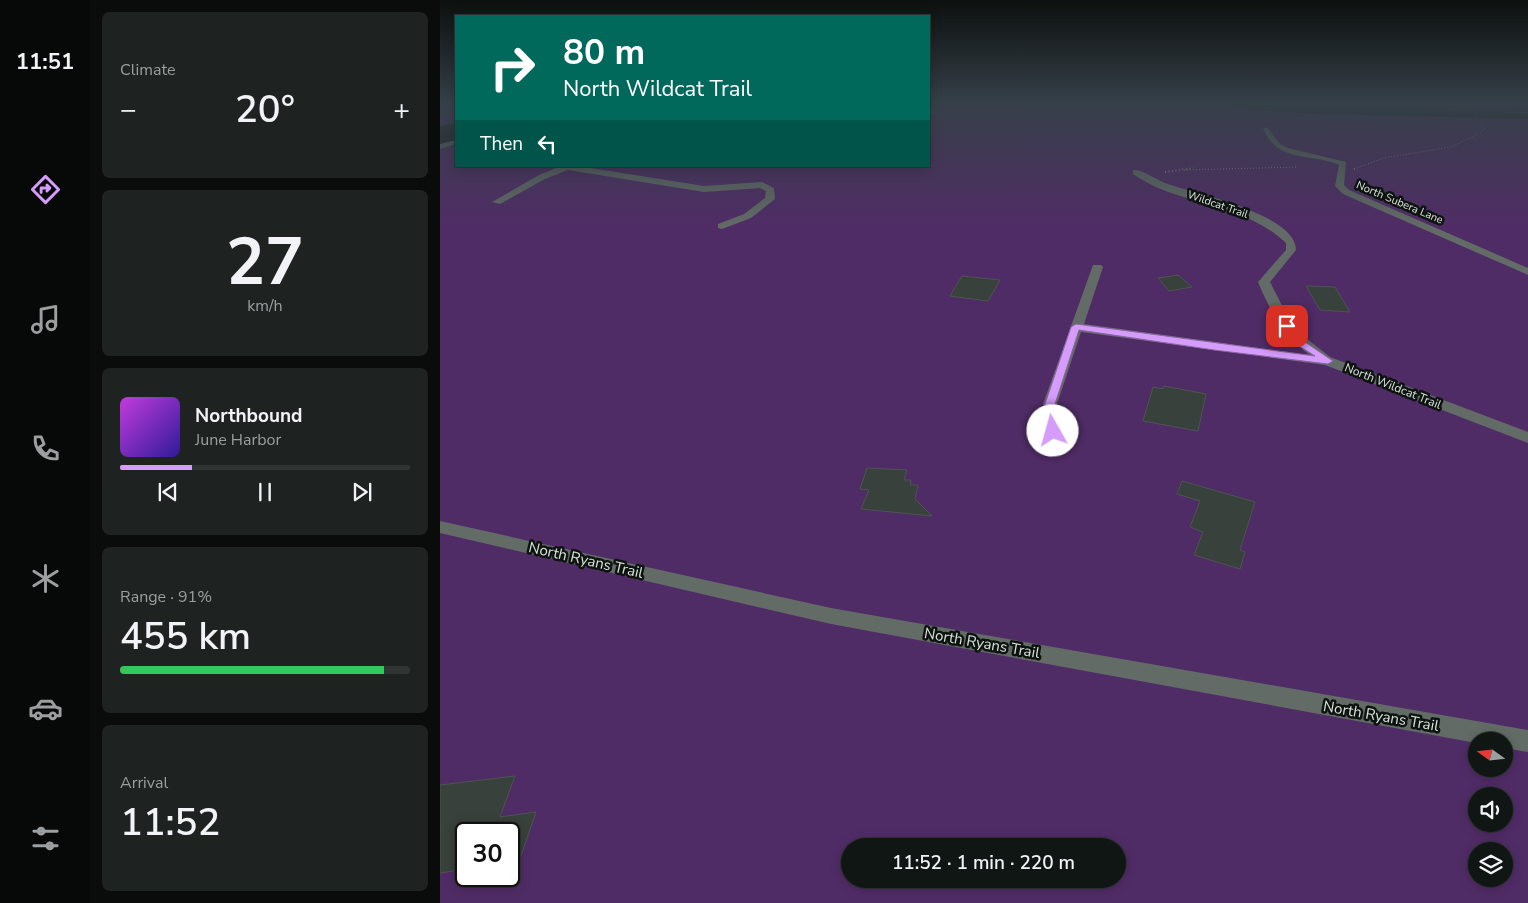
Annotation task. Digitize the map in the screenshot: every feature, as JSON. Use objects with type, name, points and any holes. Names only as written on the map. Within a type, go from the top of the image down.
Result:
[{"type":"street","name":"North Subera Lane","points":[[1277,144],[1285,150],[1338,161],[1343,164],[1343,174],[1339,186],[1361,200],[1528,272]]},
{"type":"street","points":[[497,202],[522,190],[542,177],[568,167],[704,189],[762,185],[771,190],[770,199],[746,219],[722,226]]},
{"type":"street","name":"Wildcat Trail","points":[[1139,174],[1233,207],[1280,230],[1291,242],[1291,250],[1264,282],[1275,311],[1299,342],[1328,361]]},
{"type":"street","points":[[1055,445],[1050,404],[1097,267]]},
{"type":"street","name":"North Wildcat Trail","points":[[1076,327],[1328,361],[1528,438]]},
{"type":"street","name":"North Ryans Trail","points":[[440,526],[831,616],[1528,741]]},
{"type":"path","points":[[1343,174],[1384,158],[1459,144]]},
{"type":"path","points":[[1139,174],[1196,168],[1305,167]]},
{"type":"shaded area","points":[[455,144],[455,167],[930,167],[930,144],[1528,144],[1528,903],[440,903],[440,146]]},
{"type":"building","points":[[1178,275],[1192,287],[1169,291],[1158,278]]},
{"type":"building","points":[[962,276],[1000,280],[988,301],[950,296]]},
{"type":"building","points":[[1306,286],[1335,287],[1350,312],[1320,310]]},
{"type":"building","points":[[1164,386],[1206,394],[1198,431],[1143,421],[1153,387],[1163,389]]},
{"type":"building","points":[[867,468],[907,470],[904,480],[911,480],[910,485],[918,485],[915,499],[932,516],[861,509],[869,490],[860,489]]},
{"type":"building","points":[[1182,481],[1255,502],[1240,550],[1245,552],[1240,569],[1194,555],[1203,532],[1190,527],[1200,501],[1177,494]]},
{"type":"building","points":[[515,776],[500,817],[536,812],[520,859],[520,822],[455,822],[455,871],[440,873],[440,785]]},
{"type":"route","points":[[1053,431],[1050,404],[1076,327],[1328,361],[1299,342],[1287,326]]}]
